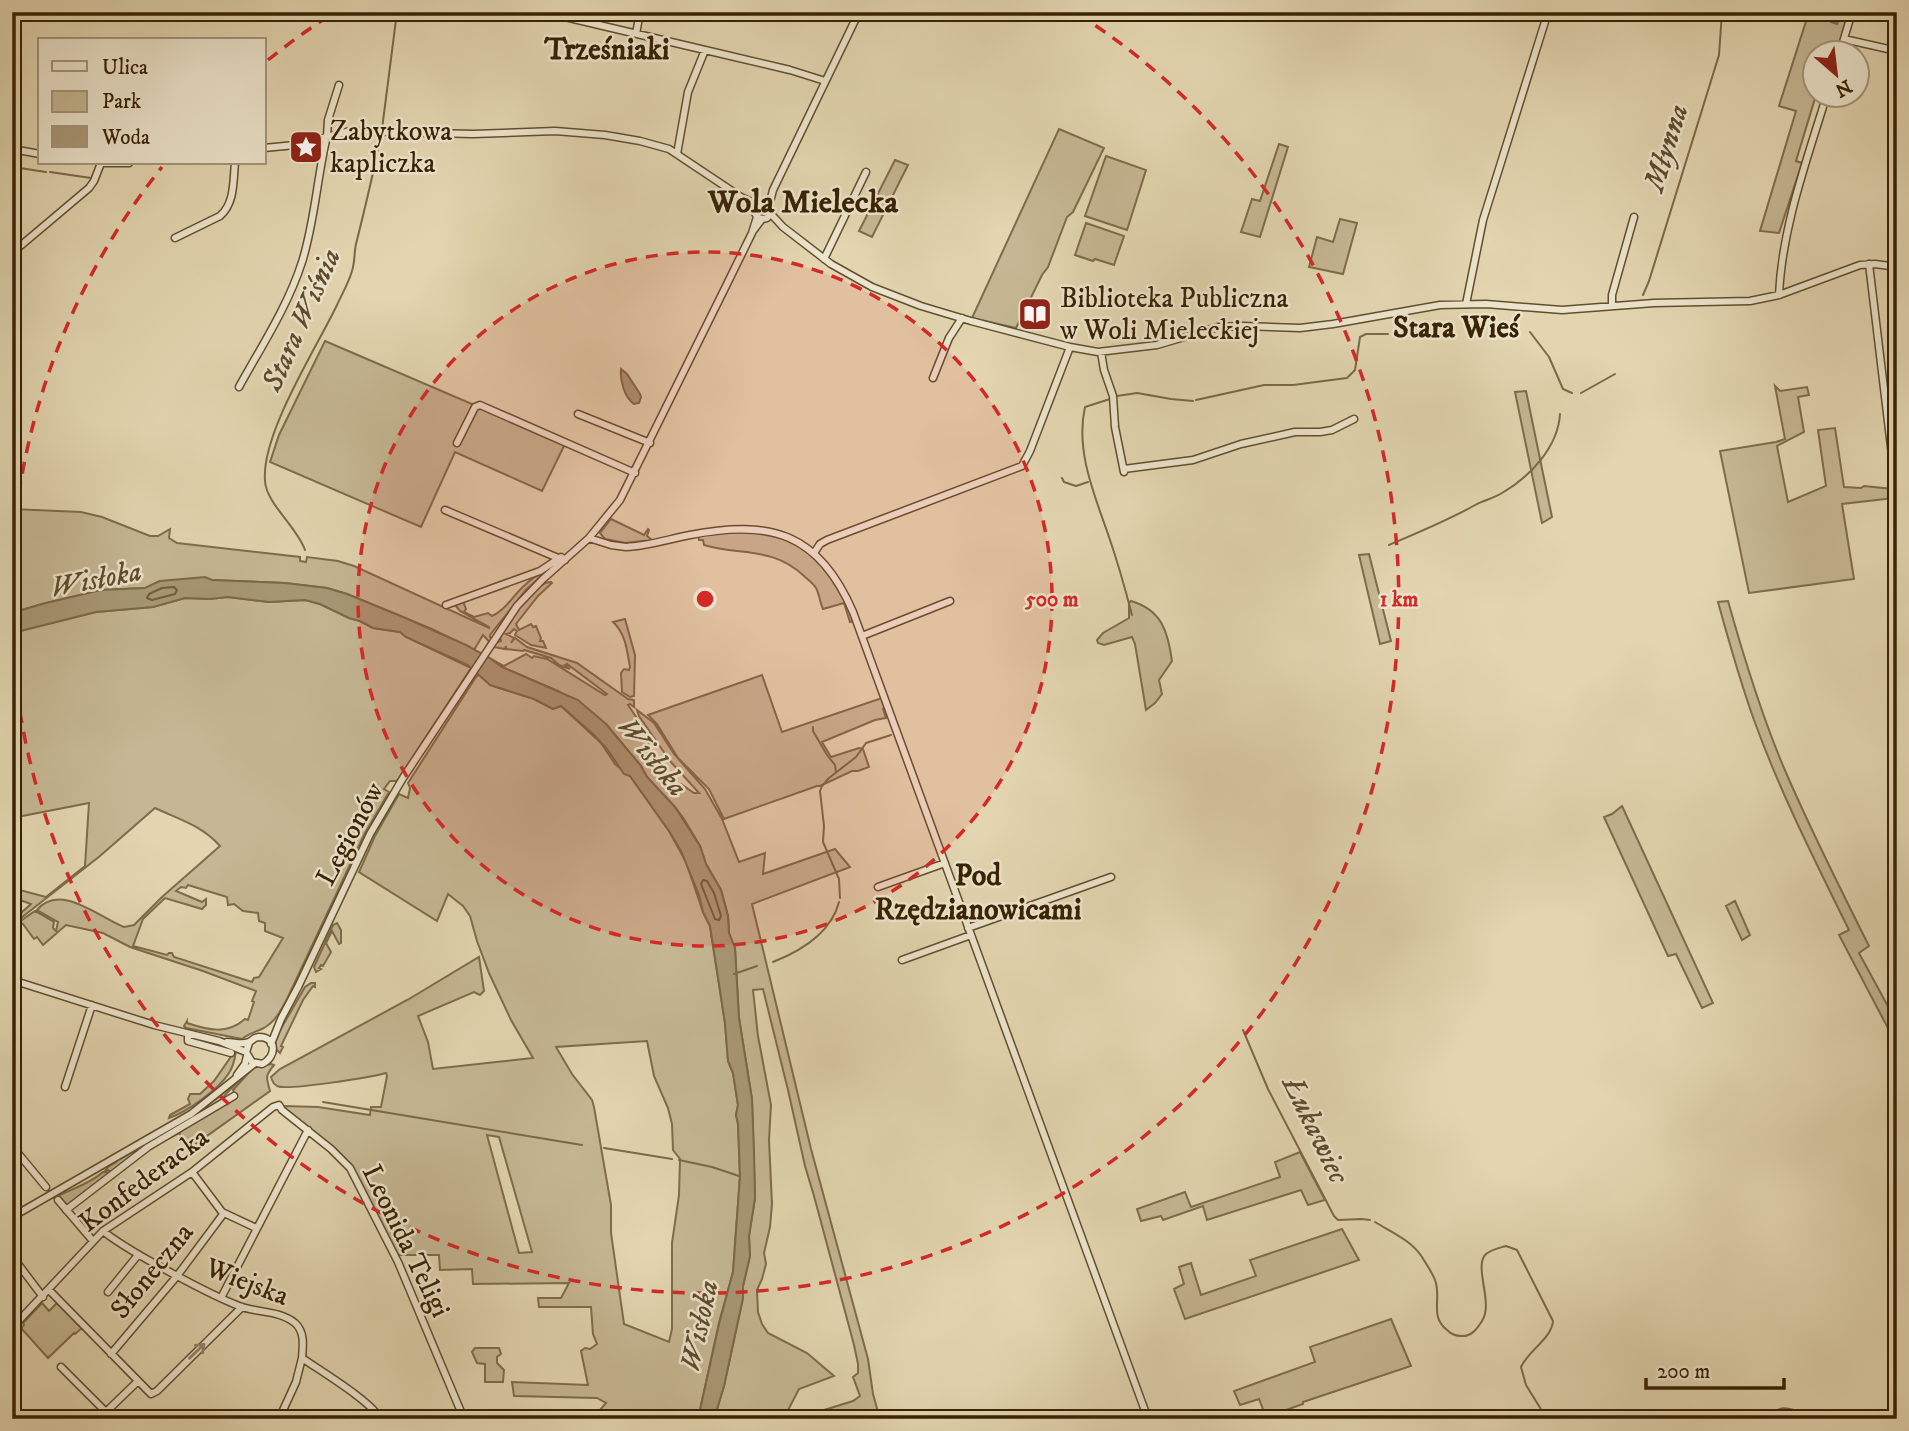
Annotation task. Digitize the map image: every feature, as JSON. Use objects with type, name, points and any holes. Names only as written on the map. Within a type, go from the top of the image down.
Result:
[{"type":"street","points":[[544,12],[790,70],[825,81]]},
{"type":"street","points":[[636,34],[640,12]]},
{"type":"street","points":[[446,605],[540,571],[562,559],[589,538],[616,506],[650,443],[859,12]]},
{"type":"street","points":[[1466,304],[1483,219],[1548,12]]},
{"type":"street","points":[[1844,38],[1852,12]]},
{"type":"street","points":[[1870,45],[1897,51]]},
{"type":"street","points":[[677,154],[688,92],[705,50]]},
{"type":"street","points":[[239,387],[275,322],[302,261],[331,110],[339,85]]},
{"type":"street","points":[[1779,295],[1791,216],[1823,108]]},
{"type":"street","points":[[266,148],[295,145],[350,131],[473,134],[582,132],[640,141],[677,154],[762,211],[841,270],[872,287],[962,318],[1070,347],[1101,352],[1157,345],[1218,327],[1300,328],[1413,309],[1466,304],[1562,310],[1654,303],[1751,301],[1779,295],[1843,270],[1869,264],[1897,267]]},
{"type":"street","points":[[12,149],[38,154]]},
{"type":"street","points":[[12,253],[89,188],[102,164]]},
{"type":"street","points":[[174,238],[225,212],[231,197],[235,164]]},
{"type":"street","points":[[824,258],[866,172]]},
{"type":"street","points":[[1612,306],[1612,295],[1634,217]]},
{"type":"street","points":[[1869,264],[1892,455]]},
{"type":"street","points":[[933,378],[949,338],[962,318]]},
{"type":"street","points":[[814,553],[820,544],[827,540],[1021,466],[1030,452],[1070,347]]},
{"type":"street","points":[[1101,352],[1113,396],[1115,428],[1124,471],[1193,460],[1241,444],[1295,432],[1332,430],[1354,419]]},
{"type":"street","points":[[457,443],[474,407],[480,405],[635,473]]},
{"type":"street","points":[[578,414],[650,443]]},
{"type":"street","points":[[445,510],[562,559]]},
{"type":"street","points":[[589,538],[611,545],[633,547],[740,528],[761,530],[798,542],[825,563],[841,585],[1148,1419]]},
{"type":"street","name":"Legionów","points":[[271,1044],[376,822],[497,635],[529,593],[562,559]]},
{"type":"street","points":[[862,636],[950,601]]},
{"type":"street","points":[[878,887],[945,863]]},
{"type":"street","points":[[902,960],[1111,877]]},
{"type":"street","points":[[12,980],[188,1034],[242,1044],[263,1038],[271,1044],[273,1052],[270,1060],[262,1064],[255,1063],[247,1054],[219,1041]]},
{"type":"street","points":[[65,1087],[92,1005]]},
{"type":"street","name":"Legionów","points":[[263,1038],[281,1020]]},
{"type":"street","points":[[188,1034],[188,1041],[231,1053]]},
{"type":"street","points":[[231,1083],[245,1065],[249,1042]]},
{"type":"street","points":[[12,1217],[176,1124],[203,1106],[255,1063]]},
{"type":"street","points":[[66,1210],[148,1147],[234,1096]]},
{"type":"street","name":"Leonida Teligi","points":[[279,1105],[344,1161],[356,1178],[398,1262],[464,1419]]},
{"type":"street","name":"Konfederacka","points":[[12,1328],[103,1231],[192,1172],[279,1105]]},
{"type":"street","points":[[221,1298],[308,1130]]},
{"type":"street","points":[[12,1146],[46,1186]]},
{"type":"street","points":[[192,1172],[222,1212],[256,1228]]},
{"type":"street","points":[[58,1200],[93,1241]]},
{"type":"street","name":"Słoneczna","points":[[111,1353],[177,1276],[224,1213]]},
{"type":"street","name":"Wiejska","points":[[103,1231],[138,1255],[221,1298],[242,1307],[275,1313],[294,1323],[300,1329],[303,1340],[302,1358]]},
{"type":"street","points":[[108,1292],[138,1255]]},
{"type":"street","points":[[12,1256],[43,1297]]},
{"type":"street","points":[[49,1290],[151,1394],[242,1307]]},
{"type":"street","points":[[279,1419],[296,1382],[302,1358],[368,1405],[378,1413],[380,1419]]},
{"type":"street","points":[[61,1367],[113,1419]]},
{"type":"street","points":[[107,1411],[138,1381]]},
{"type":"green space","points":[[1809,12],[1825,15],[1826,20],[1837,24],[1842,12],[1850,12],[1842,38],[1801,38]]},
{"type":"green space","points":[[1800,40],[1800,108],[1812,108],[1796,161],[1802,163],[1779,233],[1760,231],[1796,111],[1779,106]]},
{"type":"green space","points":[[1059,129],[1104,148],[1073,212],[1067,217],[1048,267],[1016,328],[972,318]]},
{"type":"green space","points":[[1279,144],[1288,147],[1260,237],[1241,232],[1252,199],[1260,201]]},
{"type":"green space","points":[[1106,156],[1146,170],[1127,230],[1085,216]]},
{"type":"green space","points":[[895,160],[908,165],[872,237],[859,231]]},
{"type":"green space","points":[[1340,219],[1357,223],[1343,274],[1309,267],[1317,237],[1333,242]]},
{"type":"green space","points":[[1086,223],[1124,236],[1114,265],[1075,255]]},
{"type":"green space","points":[[325,341],[565,444],[542,491],[455,452],[421,527],[270,462],[279,435]]},
{"type":"green space","points":[[1775,386],[1780,391],[1807,387],[1809,395],[1798,397],[1804,432],[1777,446],[1788,502],[1826,486],[1818,430],[1835,428],[1844,487],[1893,489],[1895,498],[1842,504],[1854,579],[1749,593],[1720,451],[1785,439]]},
{"type":"green space","points":[[1526,391],[1552,517],[1542,523],[1515,392]]},
{"type":"green space","points":[[12,509],[81,512],[102,517],[150,536],[158,536],[170,529],[169,538],[177,543],[300,557],[300,561],[306,562],[307,557],[338,561],[489,628],[460,611],[455,605],[463,601],[466,609],[464,612],[474,617],[488,613],[492,616],[557,561],[525,591],[490,637],[501,641],[500,636],[529,595],[551,582],[516,624],[519,630],[531,624],[536,626],[540,641],[543,641],[546,648],[531,645],[515,635],[517,631],[514,629],[506,634],[514,638],[511,643],[515,638],[527,647],[577,663],[628,699],[634,700],[634,707],[628,705],[645,730],[650,758],[673,791],[681,784],[694,793],[699,793],[670,761],[637,710],[654,723],[674,754],[705,789],[722,819],[739,862],[765,853],[763,874],[835,849],[850,867],[752,904],[811,1149],[868,1359],[880,1419],[795,1419],[853,1401],[860,1396],[853,1377],[858,1373],[858,1364],[805,1166],[763,989],[753,990],[758,1036],[771,1105],[769,1140],[772,1204],[764,1253],[766,1264],[757,1290],[758,1312],[768,1333],[807,1353],[834,1376],[799,1389],[786,1414],[786,1418],[790,1419],[714,1419],[743,1298],[755,1198],[752,1099],[739,1018],[735,949],[729,933],[728,916],[721,890],[684,819],[606,724],[558,691],[502,667],[488,657],[504,666],[526,654],[532,658],[534,656],[547,659],[607,694],[567,664],[565,665],[570,669],[551,658],[524,650],[506,649],[506,646],[505,649],[494,647],[483,635],[474,650],[434,630],[327,588],[285,583],[160,581],[146,588],[101,590],[12,613]]},
{"type":"green space","points":[[611,519],[644,535],[648,529],[647,536],[652,540],[625,543],[605,539],[600,533]]},
{"type":"green space","points":[[716,532],[760,532],[778,536],[807,552],[830,576],[854,621],[850,622],[844,603],[823,609],[813,584],[780,560],[756,553],[704,545],[703,540],[699,540],[698,535]]},
{"type":"green space","points":[[1369,554],[1391,641],[1380,644],[1359,555]]},
{"type":"green space","points":[[228,597],[269,602],[305,600],[373,628],[400,632],[471,668],[397,781],[390,781],[384,789],[389,792],[364,835],[280,1011],[264,1028],[242,1039],[184,1026],[187,1021],[202,1028],[217,1030],[248,1020],[256,991],[130,947],[103,933],[66,925],[43,945],[19,922],[35,911],[54,922],[53,928],[56,931],[58,922],[37,910],[46,902],[57,900],[80,905],[124,927],[134,925],[220,846],[190,824],[155,808],[100,856],[12,925],[12,921],[31,904],[12,897],[12,888],[46,897],[85,866],[89,803],[12,818],[12,633],[96,612],[153,607],[185,598]],"holes":[[[188,885],[227,897],[228,905],[234,904],[243,911],[258,913],[259,921],[265,923],[265,931],[283,938],[259,977],[252,982],[174,957],[172,953],[167,955],[133,946],[143,919],[165,898],[202,909],[206,905],[206,899],[202,902],[176,891],[181,887],[186,888]]]},
{"type":"green space","points":[[1131,601],[1157,616],[1168,641],[1172,661],[1159,680],[1162,694],[1146,710],[1132,637],[1104,645],[1097,640],[1103,633],[1129,618]]},
{"type":"green space","points":[[1728,601],[1753,686],[1776,748],[1815,836],[1869,946],[1859,953],[1897,1023],[1897,1031],[1891,1034],[1839,935],[1849,930],[1764,747],[1739,676],[1718,602]]},
{"type":"green space","points":[[625,619],[635,655],[634,696],[630,697],[622,692],[621,673],[630,667],[627,649],[621,632],[613,622]]},
{"type":"green space","points":[[480,674],[490,685],[534,699],[553,709],[561,706],[601,743],[615,764],[630,776],[669,831],[686,862],[710,926],[728,1061],[733,1073],[738,1105],[736,1115],[740,1176],[733,1272],[698,1419],[588,1419],[594,1417],[606,1403],[597,1398],[514,1396],[512,1382],[588,1385],[581,1351],[597,1344],[593,1334],[591,1307],[539,1307],[538,1298],[561,1298],[569,1283],[473,1284],[472,1269],[440,1270],[439,1255],[397,1255],[352,1167],[283,1108],[318,1107],[370,1115],[371,1107],[381,1107],[386,1073],[296,1087],[277,1086],[271,1077],[280,1069],[409,999],[479,957],[484,991],[480,995],[474,992],[418,1016],[428,1042],[433,1069],[533,1058],[489,973],[470,916],[463,906],[448,894],[437,921],[359,872],[375,836],[399,794],[408,798],[408,783]],"holes":[[[647,1041],[654,1076],[672,1124],[673,1150],[680,1159],[679,1195],[672,1243],[672,1329],[669,1342],[624,1324],[611,1233],[611,1205],[594,1107],[556,1047]],[[487,1135],[499,1137],[532,1252],[519,1253]]]},
{"type":"green space","points":[[762,675],[782,732],[882,698],[886,718],[822,742],[831,757],[863,749],[869,767],[724,819],[709,789],[678,758],[657,724],[648,715]]},
{"type":"green space","points":[[1622,806],[1713,1003],[1702,1008],[1676,954],[1668,956],[1604,817]]},
{"type":"green space","points":[[1735,901],[1750,935],[1742,940],[1726,906]]},
{"type":"green space","points":[[337,923],[341,930],[341,943],[339,944],[332,931],[326,943],[331,952],[319,968],[321,969],[316,972],[314,967],[333,925]]},
{"type":"green space","points":[[315,983],[315,987],[313,986],[303,1000],[280,1053],[276,1049],[275,1039],[305,987]]},
{"type":"green space","points":[[210,1044],[236,1051],[230,1071],[218,1086],[202,1099],[169,1118],[190,1104],[190,1094],[200,1094],[214,1081],[230,1058],[231,1055]]},
{"type":"green space","points":[[274,1065],[267,1077],[270,1091],[190,1148],[179,1133],[159,1143],[236,1096],[233,1090],[253,1068]]},
{"type":"green space","points":[[243,1076],[222,1100],[111,1172],[105,1171],[116,1161],[194,1116]]},
{"type":"green space","points":[[1300,1152],[1325,1200],[1308,1205],[1301,1190],[1207,1220],[1203,1206],[1163,1220],[1161,1216],[1141,1221],[1137,1209],[1185,1192],[1191,1207],[1280,1177],[1275,1162]]},
{"type":"green space","points":[[103,1172],[110,1173],[68,1207],[60,1197],[56,1197],[86,1183]]},
{"type":"green space","points":[[1342,1229],[1359,1260],[1185,1319],[1174,1289],[1184,1284],[1179,1267],[1191,1263],[1201,1295],[1256,1276],[1250,1260]]},
{"type":"green space","points":[[42,1303],[49,1311],[57,1303],[82,1328],[48,1358],[21,1328]]},
{"type":"green space","points":[[1391,1319],[1411,1366],[1266,1417],[1259,1399],[1240,1405],[1234,1391],[1315,1362],[1310,1347]]},
{"type":"green space","points":[[475,1348],[499,1348],[501,1354],[497,1357],[497,1363],[504,1370],[503,1382],[485,1382],[485,1364],[477,1363],[472,1352]]},
{"type":"water","points":[[621,369],[640,394],[639,403],[634,404],[625,393]]},
{"type":"water","points":[[205,577],[212,580],[327,588],[347,594],[466,645],[502,667],[578,700],[606,724],[647,777],[675,807],[700,846],[706,864],[721,890],[728,916],[729,933],[735,948],[739,1018],[752,1099],[754,1152],[755,1198],[749,1236],[750,1256],[724,1386],[714,1419],[698,1419],[733,1272],[740,1176],[736,1115],[738,1105],[733,1073],[728,1061],[710,926],[681,851],[669,831],[607,749],[561,706],[553,709],[534,699],[490,685],[468,665],[400,632],[373,628],[320,604],[305,600],[269,602],[228,597],[185,598],[153,607],[96,612],[12,633],[12,613],[42,604],[101,590],[145,588],[160,581]]},
{"type":"waterway","name":"Stara Wiśnia","points":[[382,129],[397,12]]},
{"type":"waterway","name":"Młynna","points":[[1643,295],[1719,55],[1722,12]]},
{"type":"waterway","name":"Stara Wiśnia","points":[[305,550],[267,489],[266,462],[280,416],[351,275],[381,135]]},
{"type":"waterway","points":[[13,167],[46,172]]},
{"type":"waterway","points":[[50,172],[91,178]]},
{"type":"waterway","name":"Młynna","points":[[1530,332],[1549,357],[1563,389],[1572,393]]},
{"type":"waterway","points":[[1196,400],[1264,385],[1293,385],[1347,378],[1355,370],[1360,337],[1366,334],[1388,334]]},
{"type":"waterway","name":"Młynna","points":[[1581,393],[1615,374]]},
{"type":"waterway","points":[[1117,396],[1137,393],[1193,401]]},
{"type":"waterway","points":[[1110,399],[1085,407],[1083,440],[1088,473],[1132,615]]},
{"type":"waterway","points":[[1389,545],[1499,495],[1523,479],[1548,449],[1554,438],[1560,414]]},
{"type":"waterway","points":[[1062,478],[1064,482],[1076,486],[1088,482]]},
{"type":"waterway","points":[[813,727],[835,765],[836,772]]},
{"type":"waterway","points":[[840,898],[839,879],[823,842],[820,791],[829,778],[856,757],[866,743],[891,735]]},
{"type":"waterway","points":[[773,962],[814,940],[829,923],[839,902]]},
{"type":"waterway","points":[[734,974],[757,966]]},
{"type":"waterway","name":"Łukawiec","points":[[1243,1030],[1268,1089],[1334,1216],[1338,1220],[1370,1220]]},
{"type":"waterway","points":[[323,1102],[582,1145]]},
{"type":"waterway","points":[[604,1148],[672,1159]]},
{"type":"waterway","points":[[679,1160],[739,1176]]},
{"type":"waterway","name":"Łukawiec","points":[[1375,1222],[1407,1241],[1422,1257],[1437,1287],[1439,1319],[1442,1325],[1457,1336],[1473,1332],[1485,1313],[1482,1267],[1486,1254],[1506,1246],[1517,1250],[1553,1321],[1549,1333],[1521,1367],[1526,1385],[1547,1419]]},
{"type":"waterway","name":"Łukawiec","points":[[1763,1419],[1783,1408],[1814,1419]]},
{"type":"place","name":"Zabytkowa kapliczka","points":[[306,147]]},
{"type":"place","name":"Biblioteka Publiczna w Woli Mieleckiej","points":[[1035,314]]},
{"type":"district","name":"Trześniaki","points":[[607,50]]},
{"type":"district","name":"Wola Mielecka","points":[[803,203]]},
{"type":"district","name":"Stara Wieś","points":[[1456,328]]},
{"type":"district","name":"Pod Rzędzianowicami","points":[[978,893]]},
{"type":"water label","name":"Wisłoka","points":[[96,580]]},
{"type":"water label","name":"Wisłoka","points":[[652,757]]},
{"type":"water label","name":"Wisłoka","points":[[700,1326]]}]
